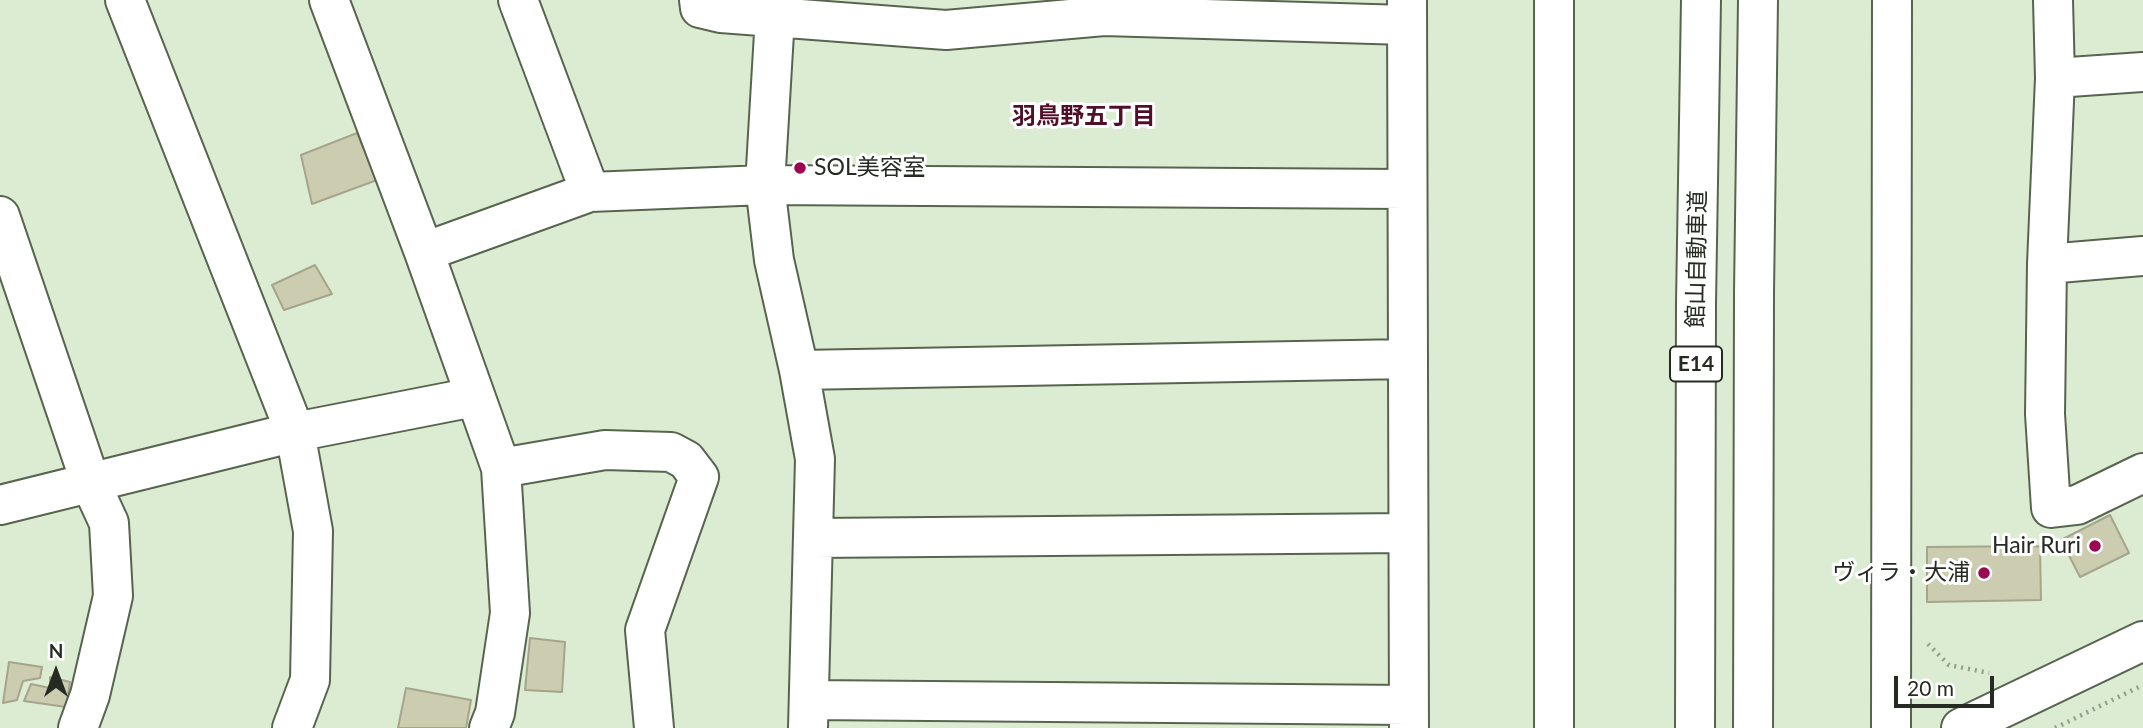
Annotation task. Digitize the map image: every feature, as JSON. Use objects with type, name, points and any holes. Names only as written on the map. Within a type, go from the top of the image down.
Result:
[{"type":"main road","points":[[125,0],[295,432],[313,531],[310,680],[292,728]]},
{"type":"main road","points":[[328,0],[424,252],[501,468],[510,613],[495,713],[489,728]]},
{"type":"main road","points":[[518,0],[590,192]]},
{"type":"main road","points":[[699,0],[700,8],[721,13],[778,8],[946,30],[1104,16],[1407,12],[1409,717],[809,714],[815,459],[775,260],[765,185],[778,8]]},
{"type":"main road","points":[[1554,0],[1554,728]]},
{"type":"main road","name":"館山自動車道","points":[[1695,728],[1696,303],[1701,0]]},
{"type":"main road","name":"E14","points":[[1753,728],[1758,0]]},
{"type":"main road","points":[[1891,728],[1892,0]]},
{"type":"main road","points":[[2053,0],[2055,78],[2047,264],[2045,414],[2052,508],[2077,505],[2143,474]]},
{"type":"main road","points":[[2055,78],[2143,72]]},
{"type":"main road","points":[[424,252],[590,192],[765,185],[1406,189]]},
{"type":"main road","points":[[0,216],[91,484],[109,523],[113,596],[90,695],[78,728]]},
{"type":"main road","points":[[2047,264],[2143,256]]},
{"type":"main road","points":[[799,370],[1407,359]]},
{"type":"main road","points":[[0,505],[295,432],[474,397]]},
{"type":"main road","points":[[501,468],[605,450],[671,452],[686,460],[699,477],[645,630],[654,728]]},
{"type":"main road","points":[[814,538],[1408,533]]},
{"type":"main road","points":[[1961,728],[2143,640]]},
{"type":"path","points":[[1924,640],[1949,665],[1993,673]]},
{"type":"path","points":[[2054,728],[2143,685]]},
{"type":"building","points":[[357,133],[377,180],[312,204],[301,155]]},
{"type":"building","points":[[315,265],[332,294],[284,310],[272,285]]},
{"type":"building","name":"Hair Ruri","points":[[2110,515],[2129,553],[2080,577],[2061,540]]},
{"type":"building","name":"ヴィラ・大浦","points":[[2040,546],[2041,600],[1927,602],[1927,547]]},
{"type":"building","points":[[530,638],[565,642],[562,692],[525,690]]},
{"type":"building","points":[[9,662],[42,667],[40,678],[23,681],[17,700],[3,703]]},
{"type":"building","points":[[50,677],[70,682],[66,707],[24,701],[31,684],[50,688]]},
{"type":"building","points":[[406,688],[471,700],[466,728],[398,728]]},
{"type":"place","name":"SOL美容室","points":[[800,168]]},
{"type":"place","name":"Hair Ruri","points":[[2095,546]]},
{"type":"place","name":"ヴィラ・大浦","points":[[1984,573]]},
{"type":"district","name":"羽鳥野五丁目","points":[[1084,116]]}]
